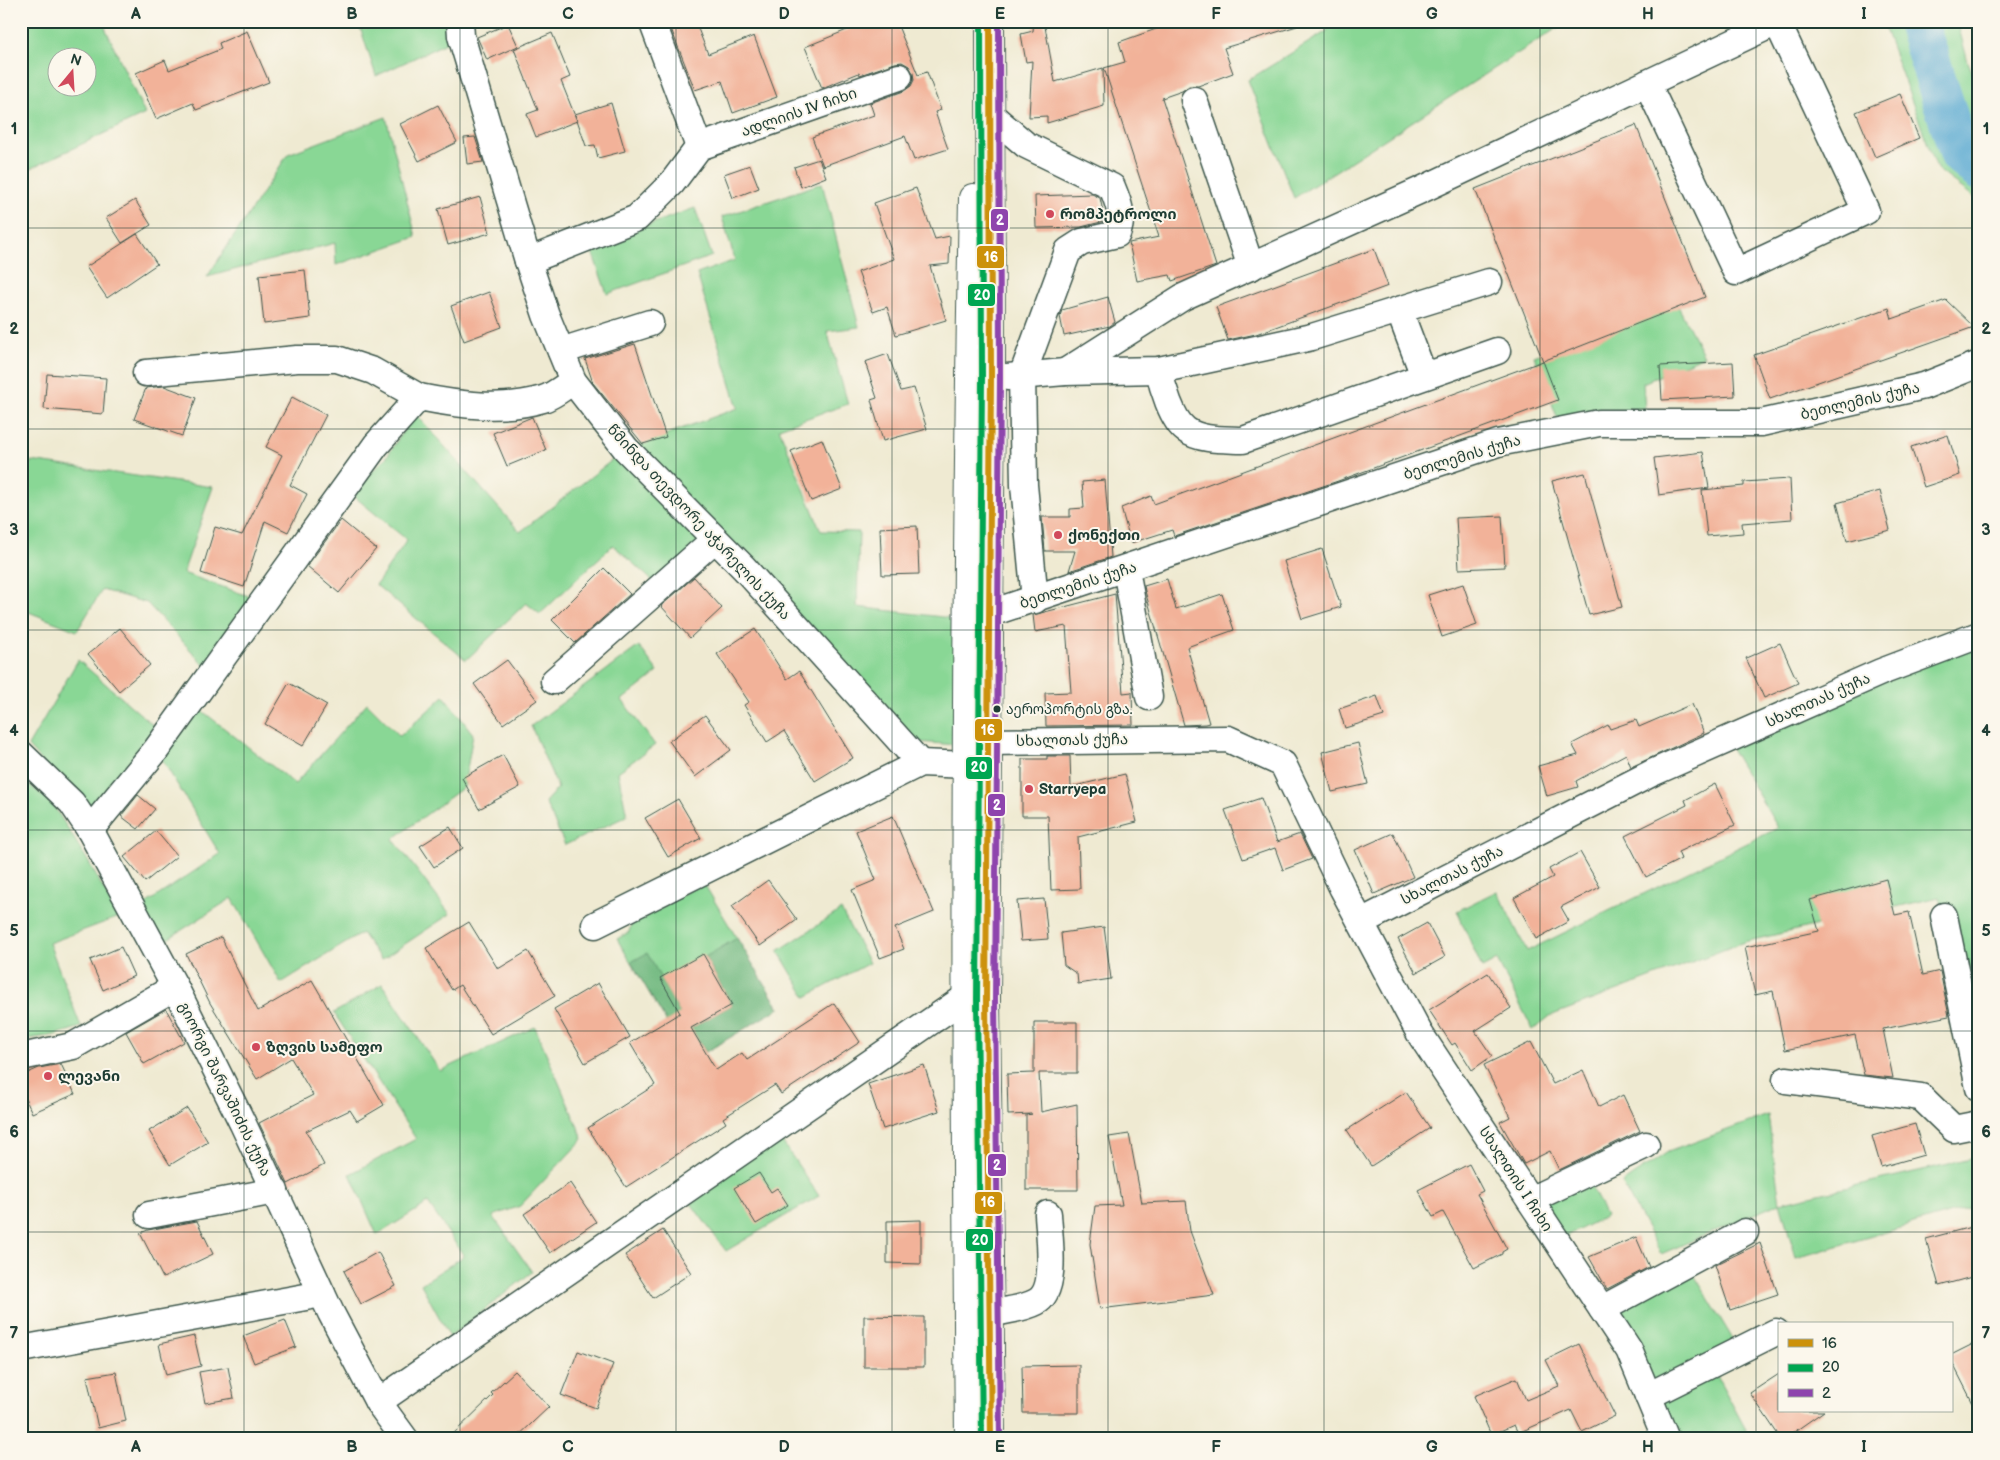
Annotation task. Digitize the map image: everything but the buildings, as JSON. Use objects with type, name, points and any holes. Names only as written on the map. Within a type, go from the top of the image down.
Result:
[{"type":"highway","points":[[969,1439],[966,997],[973,21]]},
{"type":"highway","points":[[990,21],[991,378],[986,999],[991,1439]]},
{"type":"street","name":"წმინდა თევდორე აჭარელის ქუჩა","points":[[460,21],[461,36],[528,261],[573,381],[626,449],[744,568],[920,762]]},
{"type":"street","points":[[528,261],[637,218],[672,183],[699,147],[652,21]]},
{"type":"street","points":[[1066,372],[1183,297],[1421,190],[1647,83],[1777,22],[1866,211],[1736,272],[1647,83]]},
{"type":"street","name":"ადლიის IV ჩიხი","points":[[699,147],[899,77]]},
{"type":"street","points":[[1194,100],[1252,266]]},
{"type":"street","points":[[991,115],[1026,146],[1112,187],[1121,213],[1121,223],[1117,234],[1082,242],[1068,251],[1022,376],[1024,485],[1035,600]]},
{"type":"street","points":[[991,378],[1066,372],[1159,370],[1312,337],[1489,282]]},
{"type":"street","points":[[1399,310],[1424,376]]},
{"type":"street","points":[[561,352],[650,323]]},
{"type":"street","points":[[1159,370],[1164,396],[1185,430],[1208,438],[1243,440],[1497,351]]},
{"type":"street","points":[[146,373],[297,359],[337,359],[373,371],[419,397],[460,406],[506,405],[544,399],[573,381]]},
{"type":"street","name":"ბეთლემის ქუჩა","points":[[988,614],[1035,600],[1498,443],[1599,423],[1761,423],[1924,386],[1979,364]]},
{"type":"street","points":[[90,830],[156,750],[376,445],[419,397]]},
{"type":"street","points":[[554,681],[715,539]]},
{"type":"street","points":[[1126,569],[1150,697]]},
{"type":"street","name":"სხალთას ქუჩა","points":[[988,742],[1228,739],[1283,764],[1361,922],[1652,773],[1881,672],[1979,635]]},
{"type":"street","name":"გიორგი შარვაშიძის ქუჩა","points":[[21,754],[72,803],[90,830],[175,987],[275,1191],[322,1294],[378,1402],[405,1439]]},
{"type":"street","points":[[595,925],[920,762],[968,765]]},
{"type":"street","points":[[1944,916],[1979,1088]]},
{"type":"street","name":"სხალთის I ჩიხი","points":[[1361,922],[1420,1034],[1629,1350],[1666,1439]]},
{"type":"street","points":[[21,1057],[74,1046],[175,987]]},
{"type":"street","points":[[378,1402],[966,997]]},
{"type":"street","points":[[1786,1080],[1921,1097],[1954,1129],[1979,1124]]},
{"type":"street","points":[[1530,1200],[1646,1145]]},
{"type":"street","points":[[149,1215],[275,1191]]},
{"type":"street","points":[[990,1314],[1035,1302],[1046,1294],[1050,1277],[1048,1214]]},
{"type":"street","points":[[1602,1309],[1745,1232]]},
{"type":"street","points":[[21,1349],[322,1294]]},
{"type":"street","points":[[1648,1396],[1776,1332]]},
{"type":"green space","points":[[21,21],[102,21],[145,114],[21,173]]},
{"type":"green space","points":[[367,21],[460,21],[461,36],[376,76],[359,24]]},
{"type":"green space","points":[[1325,21],[1568,21],[1294,198],[1248,80],[1327,31]]},
{"type":"green space","points":[[1882,21],[1957,21],[1968,62],[1979,88],[1979,201],[1937,169]]},
{"type":"green space","points":[[386,117],[416,237],[336,265],[335,243],[207,277],[288,154]]},
{"type":"green space","points":[[822,183],[859,327],[827,331],[848,404],[779,428],[821,531],[859,532],[857,607],[960,619],[956,745],[918,742],[626,449],[738,408],[697,274],[735,260],[722,217]]},
{"type":"green space","points":[[695,208],[712,256],[607,294],[590,246]]},
{"type":"green space","points":[[1677,304],[1704,356],[1643,383],[1646,423],[1562,430],[1534,356]]},
{"type":"green space","points":[[415,413],[520,532],[620,454],[702,542],[657,585],[613,545],[540,614],[526,603],[466,660],[376,585],[407,540],[350,493],[386,458]]},
{"type":"green space","points":[[31,461],[213,487],[183,573],[257,599],[207,668],[147,603],[102,590],[77,631],[21,609],[21,493]]},
{"type":"green space","points":[[1979,635],[1979,1088],[1939,897],[1744,942],[1550,1016],[1533,1030],[1497,960],[1482,968],[1457,911],[1497,891],[1527,951],[1778,828],[1726,740]]},
{"type":"green space","points":[[639,646],[658,672],[622,700],[655,745],[618,772],[627,816],[565,845],[545,802],[558,788],[531,726]]},
{"type":"green space","points":[[78,660],[161,732],[100,811],[85,812],[28,746]]},
{"type":"green space","points":[[444,696],[473,734],[464,787],[393,839],[450,914],[381,960],[362,933],[281,983],[232,898],[160,944],[141,907],[220,854],[158,753],[196,706],[295,784],[367,703],[400,736]]},
{"type":"green space","points":[[21,779],[50,800],[88,861],[119,917],[49,943],[81,1027],[54,1035],[21,1040]]},
{"type":"green space","points":[[703,882],[779,1008],[690,1061],[617,939],[629,932],[631,925]]},
{"type":"green space","points":[[841,910],[869,963],[806,997],[778,951]]},
{"type":"green space","points":[[737,938],[779,1008],[706,1052],[692,1031],[677,1040],[631,962],[647,953],[689,1029],[732,1005],[705,957]]},
{"type":"green space","points":[[382,984],[440,1071],[535,1027],[583,1139],[520,1206],[493,1216],[532,1272],[450,1337],[421,1284],[464,1256],[428,1203],[377,1235],[350,1174],[416,1139],[334,1013]]},
{"type":"green space","points":[[1768,1115],[1780,1203],[1661,1254],[1622,1183],[1668,1152]]},
{"type":"green space","points":[[777,1134],[819,1196],[726,1251],[687,1198]]},
{"type":"green space","points":[[1979,1157],[1979,1205],[1796,1258],[1780,1203]]},
{"type":"green space","points":[[1585,1174],[1606,1216],[1557,1241],[1530,1200]]},
{"type":"green space","points":[[1687,1263],[1740,1351],[1711,1365],[1751,1439],[1666,1439],[1602,1309]]},
{"type":"waterway","points":[[1917,21],[1960,154],[1979,170]]},
{"type":"transit line","name":"20","points":[[981,21],[982,378],[977,999],[982,1439]]},
{"type":"transit line","name":"16","points":[[990,21],[991,378],[986,999],[991,1439]]},
{"type":"transit line","name":"2","points":[[999,21],[1000,378],[995,999],[1000,1439]]},
{"type":"place","name":"რომპეტროლი","points":[[1050,214]]},
{"type":"place","name":"ქონექთი","points":[[1058,535]]},
{"type":"place","name":"აეროპორტის გზა.","points":[[997,709]]},
{"type":"place","name":"Starryepa","points":[[1029,789]]},
{"type":"place","name":"ზღვის სამეფო","points":[[256,1047]]},
{"type":"place","name":"ლევანი","points":[[48,1076]]}]
